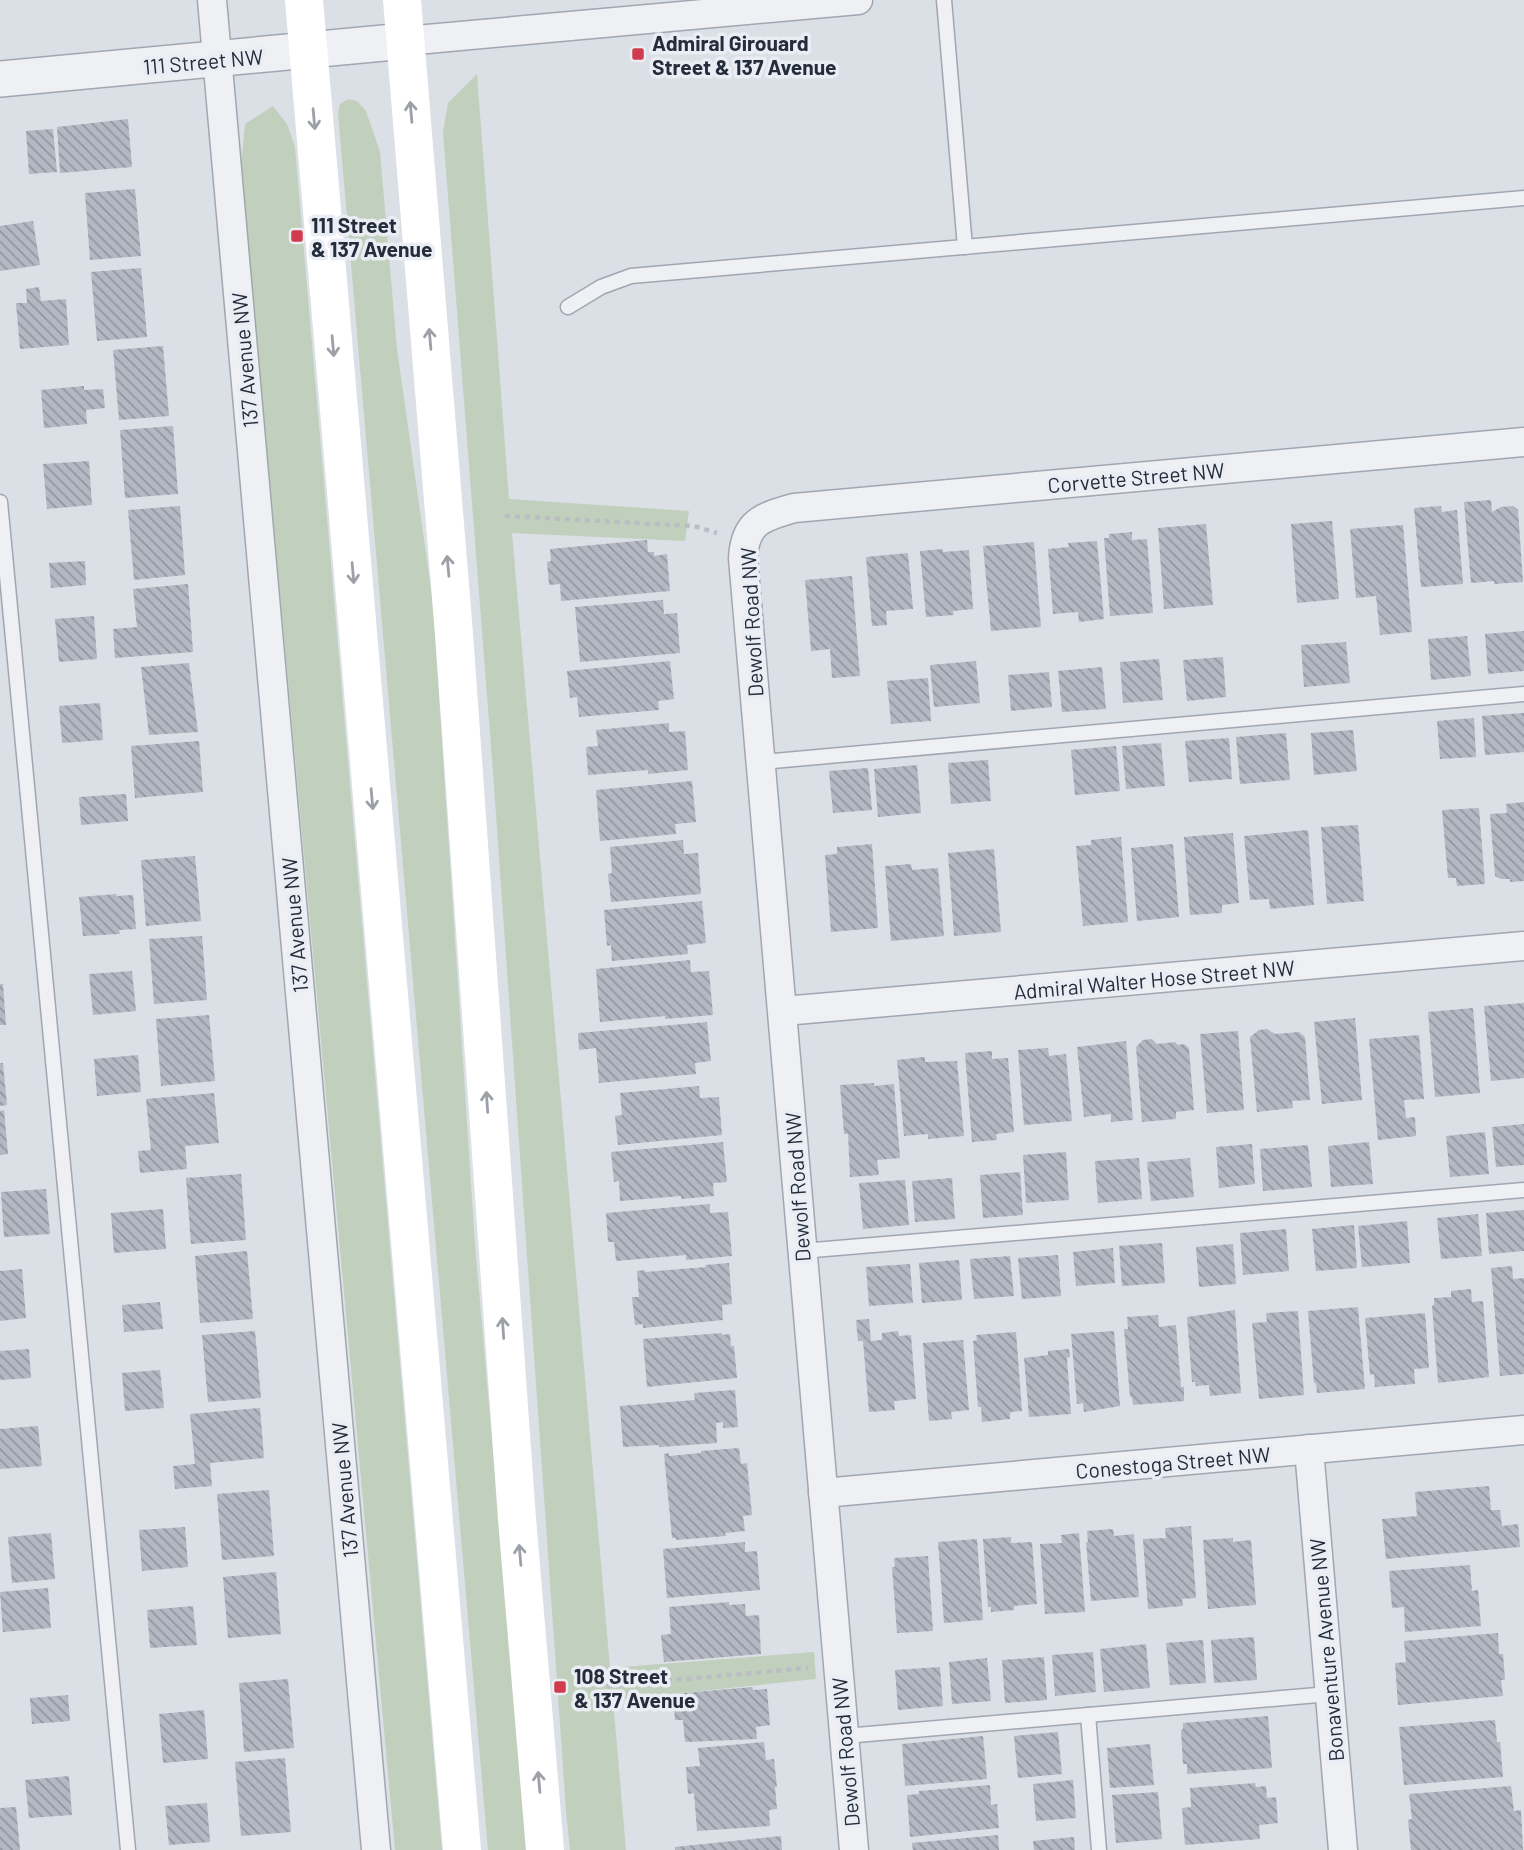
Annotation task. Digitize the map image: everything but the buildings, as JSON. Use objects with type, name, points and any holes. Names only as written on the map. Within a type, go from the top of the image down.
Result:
[{"type":"main road","points":[[303,0],[462,1850]]},
{"type":"main road","points":[[402,0],[455,648],[517,1520],[545,1850]]},
{"type":"street","name":"137 Avenue NW","points":[[212,0],[376,1850]]},
{"type":"street","points":[[405,41],[684,8],[858,0]]},
{"type":"street","name":"111 Street NW","points":[[0,79],[405,41]]},
{"type":"street","name":"Corvette Street NW","points":[[748,534],[770,514],[793,508],[1524,442]]},
{"type":"street","name":"Dewolf Road NW","points":[[748,534],[743,558],[854,1850]]},
{"type":"street","name":"Admiral Walter Hose Street NW","points":[[783,1011],[1524,946]]},
{"type":"street","name":"Conestoga Street NW","points":[[823,1493],[1524,1430]]},
{"type":"street","name":"Bonaventure Avenue NW","points":[[1308,1450],[1343,1850]]},
{"type":"lane","points":[[944,0],[965,247]]},
{"type":"lane","points":[[568,306],[601,287],[631,276],[1524,198]]},
{"type":"lane","points":[[0,502],[128,1850]]},
{"type":"lane","points":[[761,762],[1524,694]]},
{"type":"lane","points":[[802,1251],[1524,1190]]},
{"type":"lane","points":[[845,1736],[1329,1694]]},
{"type":"lane","points":[[1088,1715],[1099,1850]]},
{"type":"path","points":[[505,516],[694,526],[748,534]]},
{"type":"path","points":[[607,1686],[837,1665]]},
{"type":"green space","points":[[477,74],[509,499],[689,511],[685,541],[512,533],[610,1668],[814,1652],[816,1679],[613,1700],[626,1850],[570,1850],[566,1810],[493,772],[443,132],[448,103]]},
{"type":"green space","points":[[348,99],[357,101],[366,111],[380,152],[397,349],[433,603],[475,1245],[528,1850],[488,1850],[338,113],[340,104]]},
{"type":"green space","points":[[273,106],[287,124],[295,147],[442,1850],[395,1850],[241,166],[245,124]]},
{"type":"place","name":"Admiral Girouard Street & 137 Avenue","points":[[638,54]]},
{"type":"place","name":"111 Street & 137 Avenue","points":[[297,236]]},
{"type":"place","name":"108 Street & 137 Avenue","points":[[560,1687]]}]
